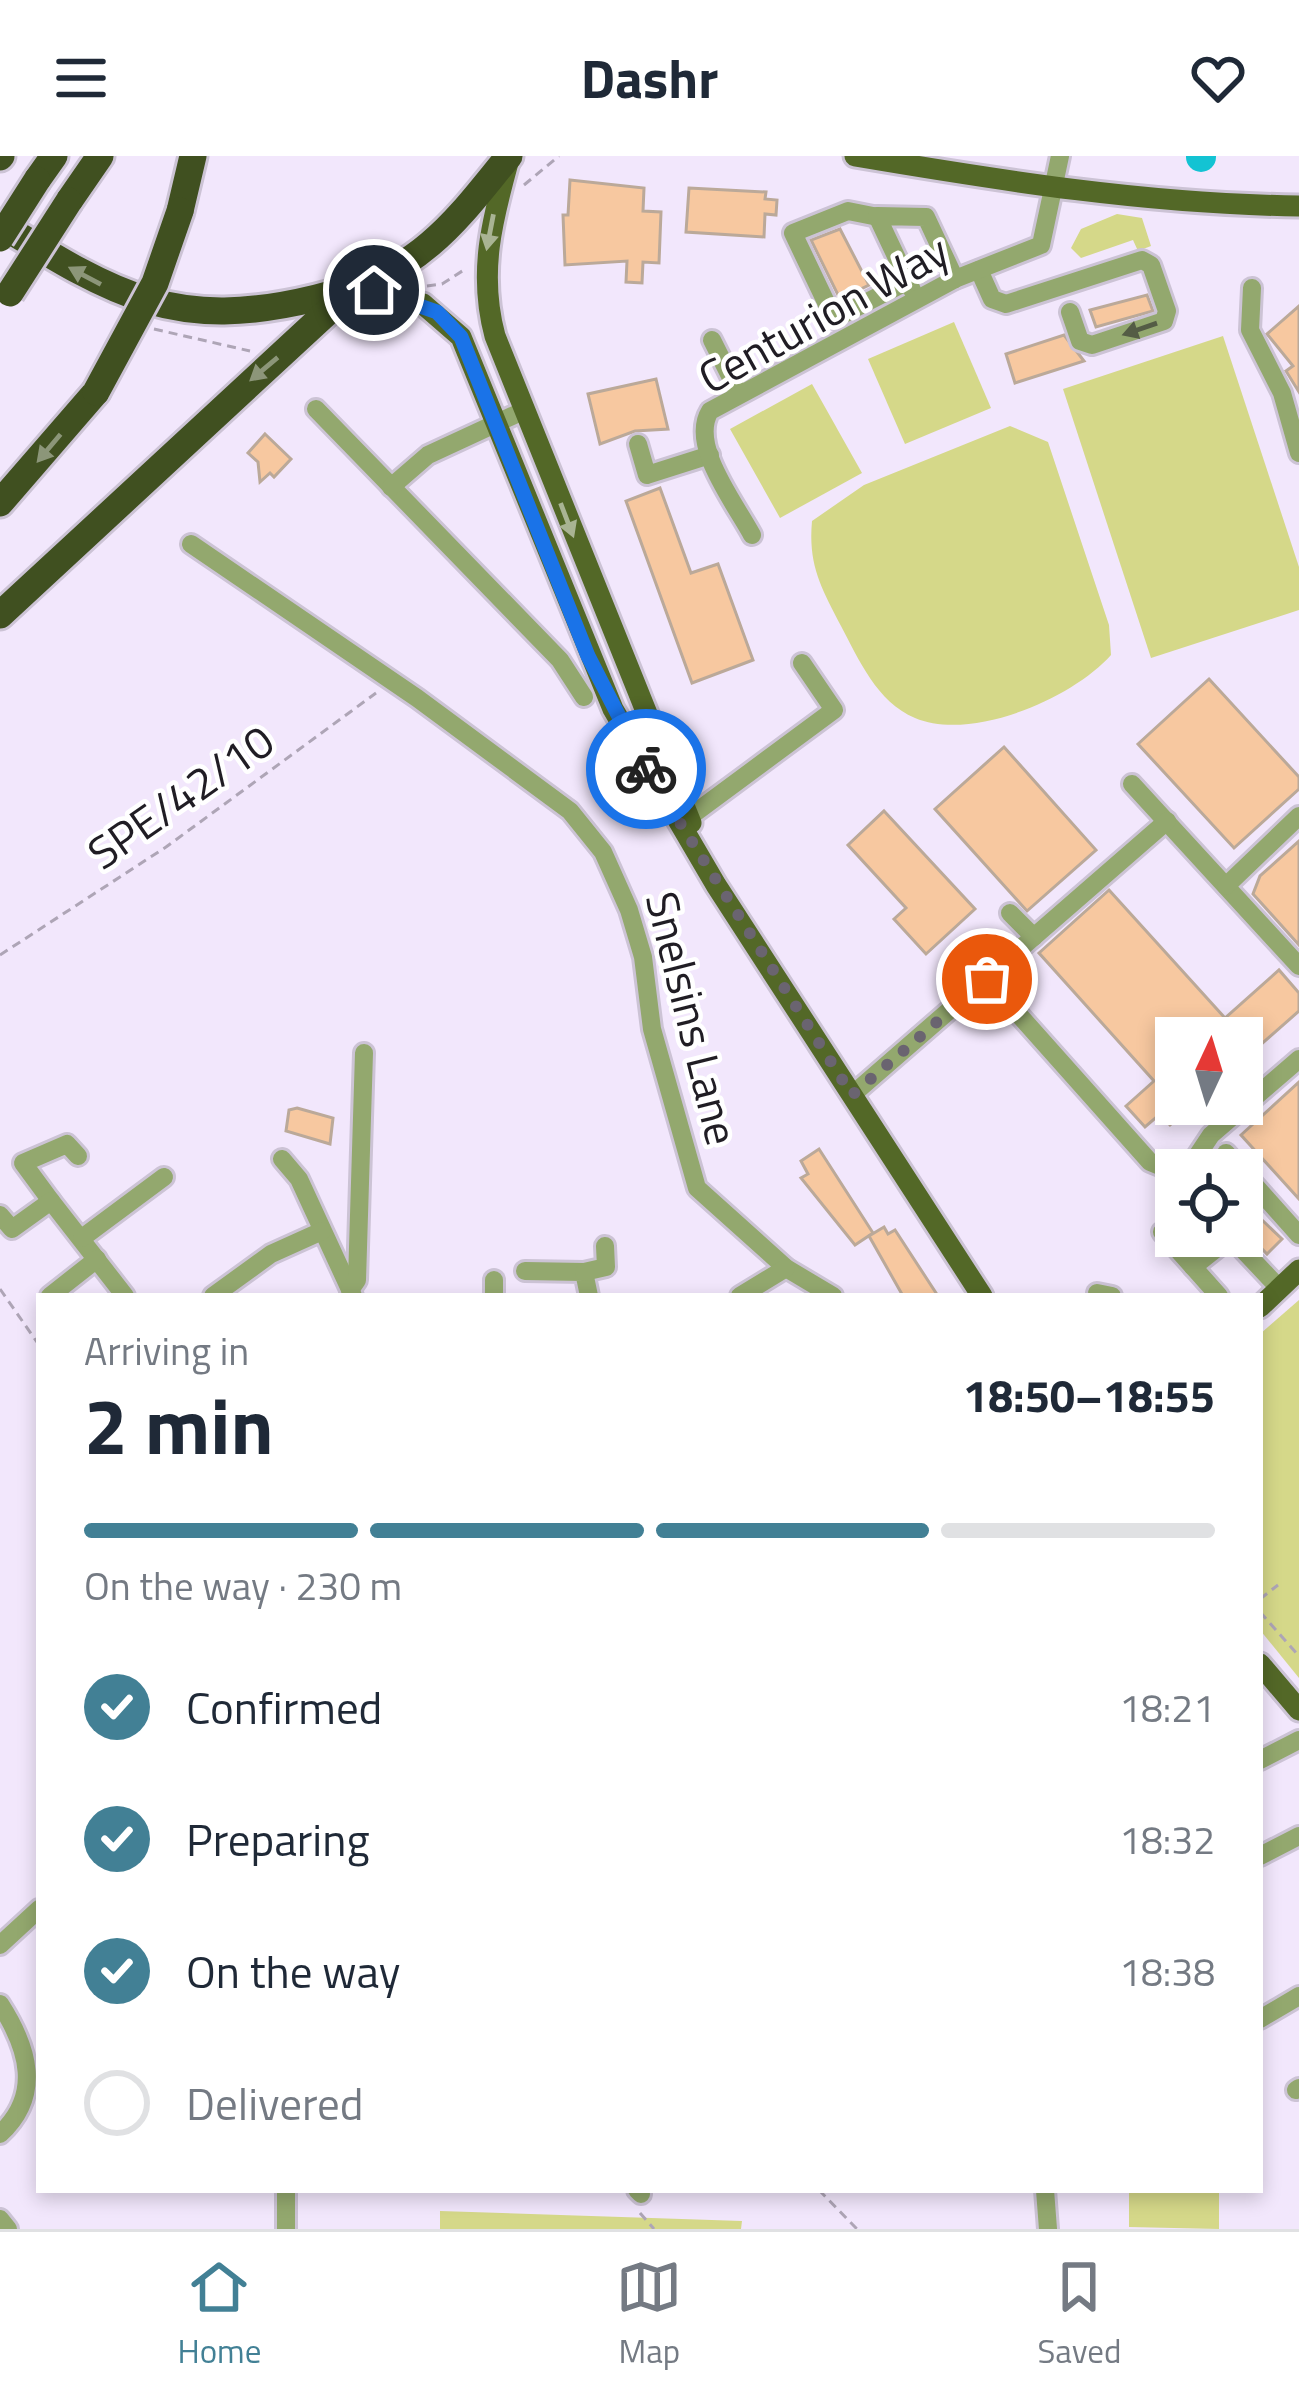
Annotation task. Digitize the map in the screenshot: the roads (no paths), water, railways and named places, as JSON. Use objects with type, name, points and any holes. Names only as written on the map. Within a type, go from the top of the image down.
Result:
[{"type":"highway","points":[[0,238],[54,156]]},
{"type":"highway","points":[[5,301],[100,156]]},
{"type":"highway","points":[[0,503],[96,392],[155,283],[181,211],[193,156]]},
{"type":"highway","points":[[0,615],[353,289],[429,245],[510,156]]},
{"type":"highway","points":[[0,224],[106,286],[182,311],[239,314],[353,289]]},
{"type":"main road","points":[[510,156],[490,228],[485,266],[488,310],[523,411],[716,885]]},
{"type":"main road","points":[[861,157],[1052,190],[1207,205],[1299,206]]},
{"type":"main road","points":[[353,289],[411,299],[437,312],[461,337],[588,656],[716,885],[980,1293]]},
{"type":"main road","points":[[1263,1303],[1299,1270]]},
{"type":"main road","points":[[1263,1668],[1299,1710]]},
{"type":"street","points":[[1052,190],[1060,156]]},
{"type":"street","name":"Centurion Way","points":[[752,535],[710,455],[704,422],[710,411],[955,279],[1041,245],[1052,190]]},
{"type":"street","points":[[908,280],[834,320],[793,233],[848,211],[878,218],[926,217],[955,279]]},
{"type":"street","points":[[878,218],[917,300]]},
{"type":"street","points":[[979,270],[992,299],[1006,304],[1142,260],[1151,265],[1157,280],[1164,321],[1092,345],[1080,341],[1070,312]]},
{"type":"street","points":[[1252,288],[1250,331],[1282,393],[1299,453]]},
{"type":"street","points":[[712,340],[740,394]]},
{"type":"street","points":[[316,409],[560,660],[584,698]]},
{"type":"street","points":[[391,488],[428,455],[523,411]]},
{"type":"street","points":[[638,444],[647,475],[710,455]]},
{"type":"street","name":"Snelsins Lane","points":[[191,544],[392,681],[570,811],[603,852],[644,957],[652,1029],[697,1188],[786,1268],[828,1293]]},
{"type":"street","points":[[688,818],[834,710],[802,663]]},
{"type":"street","points":[[1132,784],[1296,963]]},
{"type":"street","points":[[1226,886],[1299,816]]},
{"type":"street","points":[[852,1095],[1167,821]]},
{"type":"street","points":[[1010,913],[1034,937]]},
{"type":"street","points":[[987,979],[1143,1153],[1167,1169],[1184,1168],[1206,1149],[1211,1135],[1299,1059]]},
{"type":"street","points":[[352,1293],[357,1280],[364,1053]]},
{"type":"street","points":[[78,1156],[67,1144],[23,1163],[122,1293]]},
{"type":"street","points":[[282,1159],[299,1180],[352,1293]]},
{"type":"street","points":[[82,1238],[164,1177]]},
{"type":"street","points":[[1263,1194],[1299,1235]]},
{"type":"street","points":[[0,1215],[12,1229],[51,1201]]},
{"type":"street","points":[[217,1293],[271,1254],[322,1231]]},
{"type":"street","points":[[1192,1267],[1232,1238],[1280,1288]]},
{"type":"street","points":[[525,1271],[584,1272],[606,1267],[605,1246]]},
{"type":"street","points":[[1183,1257],[1216,1293]]},
{"type":"street","points":[[54,1293],[97,1259]]},
{"type":"street","points":[[745,1293],[786,1268]]},
{"type":"street","points":[[584,1272],[588,1293]]},
{"type":"street","points":[[1263,1757],[1299,1740]]},
{"type":"street","points":[[1263,1855],[1296,1845]]},
{"type":"street","points":[[0,1945],[36,1912]]},
{"type":"street","points":[[1263,2017],[1299,1996]]},
{"type":"street","points":[[0,2004],[24,2050],[30,2088],[19,2116],[0,2134]]},
{"type":"street","points":[[286,2193],[286,2229]]},
{"type":"street","points":[[1045,2193],[1048,2229]]},
{"type":"street","points":[[0,2219],[8,2229]]}]
